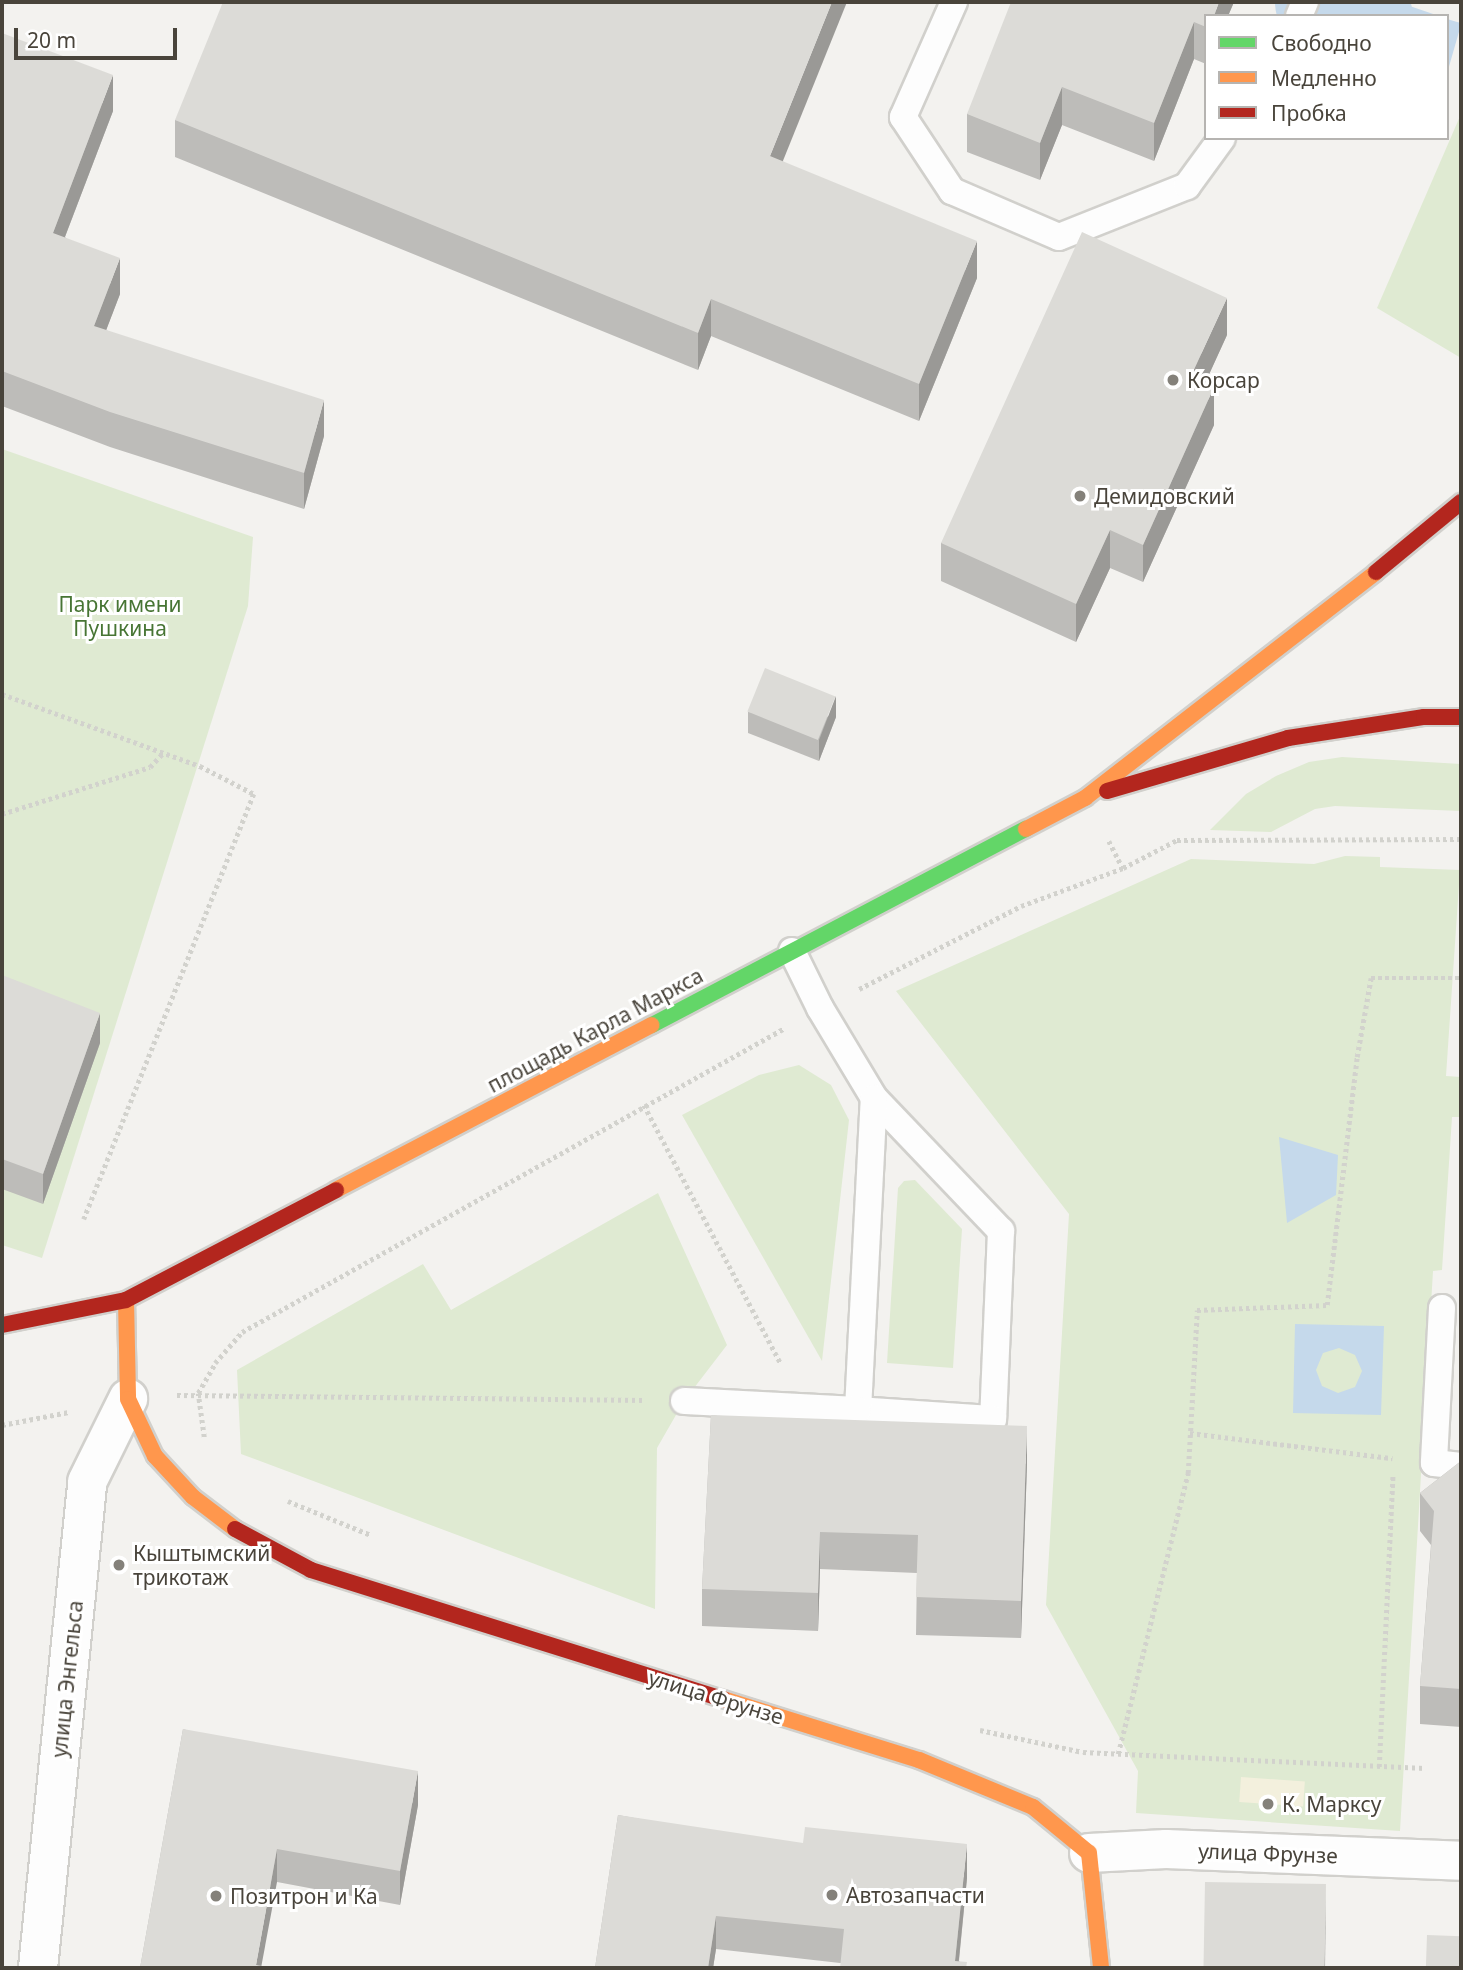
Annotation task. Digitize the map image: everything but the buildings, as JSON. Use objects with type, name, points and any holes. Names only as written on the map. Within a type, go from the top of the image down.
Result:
[{"type":"main road","points":[[1085,798],[1317,621],[1461,502]]},
{"type":"main road","points":[[1085,798],[1288,738],[1424,717],[1461,717]]},
{"type":"main road","name":"площадь Карла Маркса","points":[[2,1325],[125,1300],[1085,798]]},
{"type":"main road","name":"улица Фрунзе","points":[[125,1300],[128,1399],[155,1456],[192,1497],[247,1538],[311,1570],[919,1760],[1032,1807],[1090,1853]]},
{"type":"main road","points":[[1090,1853],[1101,1968]]},
{"type":"street","name":"улица Энгельса","points":[[38,1968],[87,1482],[128,1399]]},
{"type":"street","name":"улица Фрунзе","points":[[1090,1853],[1166,1849],[1461,1861]]},
{"type":"lane","points":[[954,2],[903,117],[952,191],[1059,237],[1187,186],[1221,140]]},
{"type":"lane","points":[[684,1401],[993,1419],[1001,1231],[874,1098],[820,1009],[792,951]]},
{"type":"lane","points":[[858,1410],[874,1098]]},
{"type":"lane","points":[[1442,1308],[1434,1463],[1461,1466]]},
{"type":"path","points":[[2,694],[200,766],[254,794],[84,1219]]},
{"type":"path","points":[[2,814],[150,767],[163,753]]},
{"type":"path","points":[[205,1442],[198,1393],[215,1363],[242,1332],[644,1105],[820,1009],[1021,906],[1123,868],[1177,840],[1461,839]]},
{"type":"path","points":[[1118,1754],[1188,1473],[1196,1310],[1327,1305],[1357,1057],[1371,978],[1461,978]]},
{"type":"path","points":[[644,1105],[804,1406]]},
{"type":"path","points":[[198,1393],[684,1401]]},
{"type":"path","points":[[1191,1433],[1392,1455],[1379,1767]]},
{"type":"path","points":[[283,1499],[372,1535]]},
{"type":"path","points":[[967,1727],[1083,1752],[1425,1768]]},
{"type":"green space","points":[[1461,114],[1461,358],[1377,308]]},
{"type":"green space","name":"Парк имени Пушкина","points":[[2,449],[253,537],[248,606],[42,1258],[2,1245]]},
{"type":"green space","points":[[1342,757],[1461,764],[1461,811],[1335,806],[1315,809],[1271,832],[1210,830],[1246,794],[1276,776],[1309,762]]},
{"type":"green space","points":[[1345,856],[1380,857],[1380,867],[1460,870],[1446,1076],[1461,1077],[1461,1117],[1452,1117],[1442,1270],[1433,1271],[1400,1831],[1136,1813],[1138,1771],[1046,1605],[1069,1214],[896,991],[1191,859],[1314,864]]},
{"type":"green space","points":[[799,1065],[831,1085],[849,1120],[822,1361],[682,1115],[759,1075]]},
{"type":"green space","points":[[915,1180],[962,1229],[953,1368],[887,1363],[898,1188],[904,1181]]},
{"type":"green space","points":[[658,1193],[727,1345],[684,1401],[657,1448],[655,1609],[241,1454],[237,1370],[423,1264],[451,1310]]},
{"type":"sand","points":[[1241,1777],[1305,1781],[1303,1806],[1239,1802]]},
{"type":"water","points":[[1346,2],[1398,2],[1433,14],[1341,14]]},
{"type":"water","points":[[1449,20],[1461,25],[1449,66]]},
{"type":"water","points":[[1279,1137],[1338,1155],[1336,1195],[1287,1223]]},
{"type":"water","points":[[1295,1324],[1384,1326],[1381,1415],[1293,1413]],"holes":[[[1339,1348],[1355,1355],[1362,1371],[1355,1387],[1338,1393],[1322,1386],[1316,1370],[1323,1353]]]},
{"type":"waterway","points":[[1324,2],[1358,14]]},
{"type":"traffic: fast","points":[[652,1025],[1026,829]]},
{"type":"traffic: slow","points":[[1026,829],[1085,798],[1376,572]]},
{"type":"traffic: slow","points":[[336,1190],[652,1025]]},
{"type":"traffic: slow","points":[[126,1300],[128,1399],[155,1456],[193,1497],[235,1529]]},
{"type":"traffic: slow","points":[[723,1699],[919,1760],[1033,1807],[1089,1853],[1101,1968]]},
{"type":"traffic: jam","points":[[1376,572],[1461,502]]},
{"type":"traffic: jam","points":[[1107,791],[1288,738],[1424,717],[1461,717]]},
{"type":"traffic: jam","points":[[2,1325],[126,1300],[336,1190]]},
{"type":"traffic: jam","points":[[235,1529],[311,1570],[723,1699]]},
{"type":"place","name":"Корсар","points":[[1173,380]]},
{"type":"place","name":"Демидовский","points":[[1080,496]]},
{"type":"place","name":"Кыштымский трикотаж","points":[[119,1565]]},
{"type":"place","name":"К. Марксу","points":[[1268,1804]]},
{"type":"place","name":"Автозапчасти","points":[[832,1895]]},
{"type":"place","name":"Позитрон и Ка","points":[[216,1896]]}]
